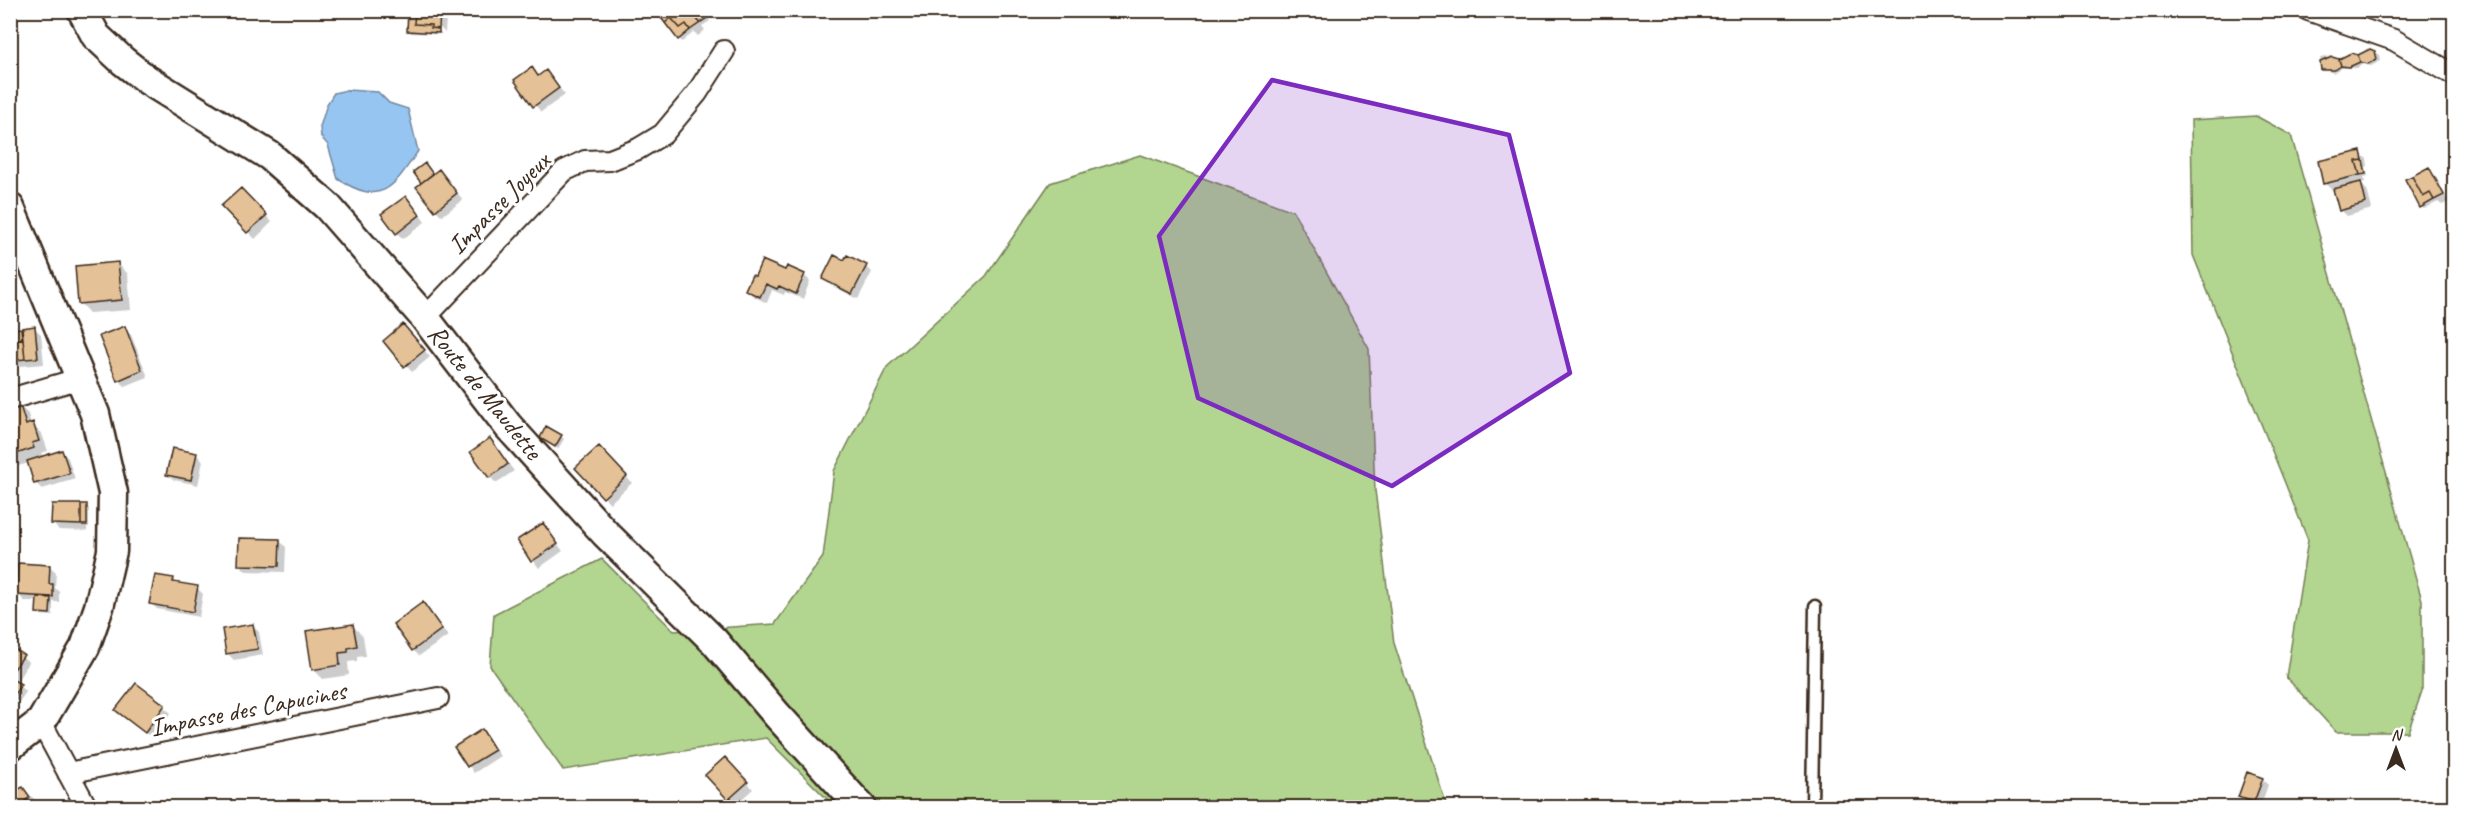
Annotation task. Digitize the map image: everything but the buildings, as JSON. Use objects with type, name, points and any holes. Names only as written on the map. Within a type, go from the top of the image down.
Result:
[{"type":"street","name":"Route de Maudette","points":[[82,10],[96,36],[146,80],[270,156],[327,206],[425,318],[508,426],[605,533],[714,641],[777,715],[862,807]]},
{"type":"street","points":[[2308,10],[2394,40],[2454,78]]},
{"type":"street","name":"Impasse Joyeux","points":[[425,318],[564,171],[585,161],[610,160],[638,149],[663,134],[698,93],[723,51]]},
{"type":"street","points":[[10,208],[95,414],[114,493],[111,551],[99,607],[85,647],[41,722],[10,746]]},
{"type":"street","points":[[10,399],[81,378]]},
{"type":"street","name":"Impasse des Capucines","points":[[68,773],[438,698]]},
{"type":"street","points":[[41,722],[87,807]]},
{"type":"lane","points":[[1812,807],[1815,606]]},
{"type":"highlighted area","points":[[1272,80],[1509,135],[1570,373],[1392,486],[1198,398],[1159,236]]},
{"type":"green space","points":[[2256,116],[2291,135],[2422,600],[2422,691],[2408,732],[2336,732],[2286,677],[2308,540],[2193,255],[2191,120]]},
{"type":"green space","points":[[1140,155],[1293,211],[1369,349],[1375,490],[1394,643],[1447,807],[835,807],[766,738],[563,770],[490,666],[494,614],[602,559],[674,631],[775,624],[823,557],[834,471],[887,367],[986,276],[1050,183]]},
{"type":"water","points":[[347,90],[378,92],[389,103],[408,109],[418,151],[393,184],[376,192],[366,192],[338,179],[328,145],[321,137],[320,127],[327,104],[334,93]]}]
